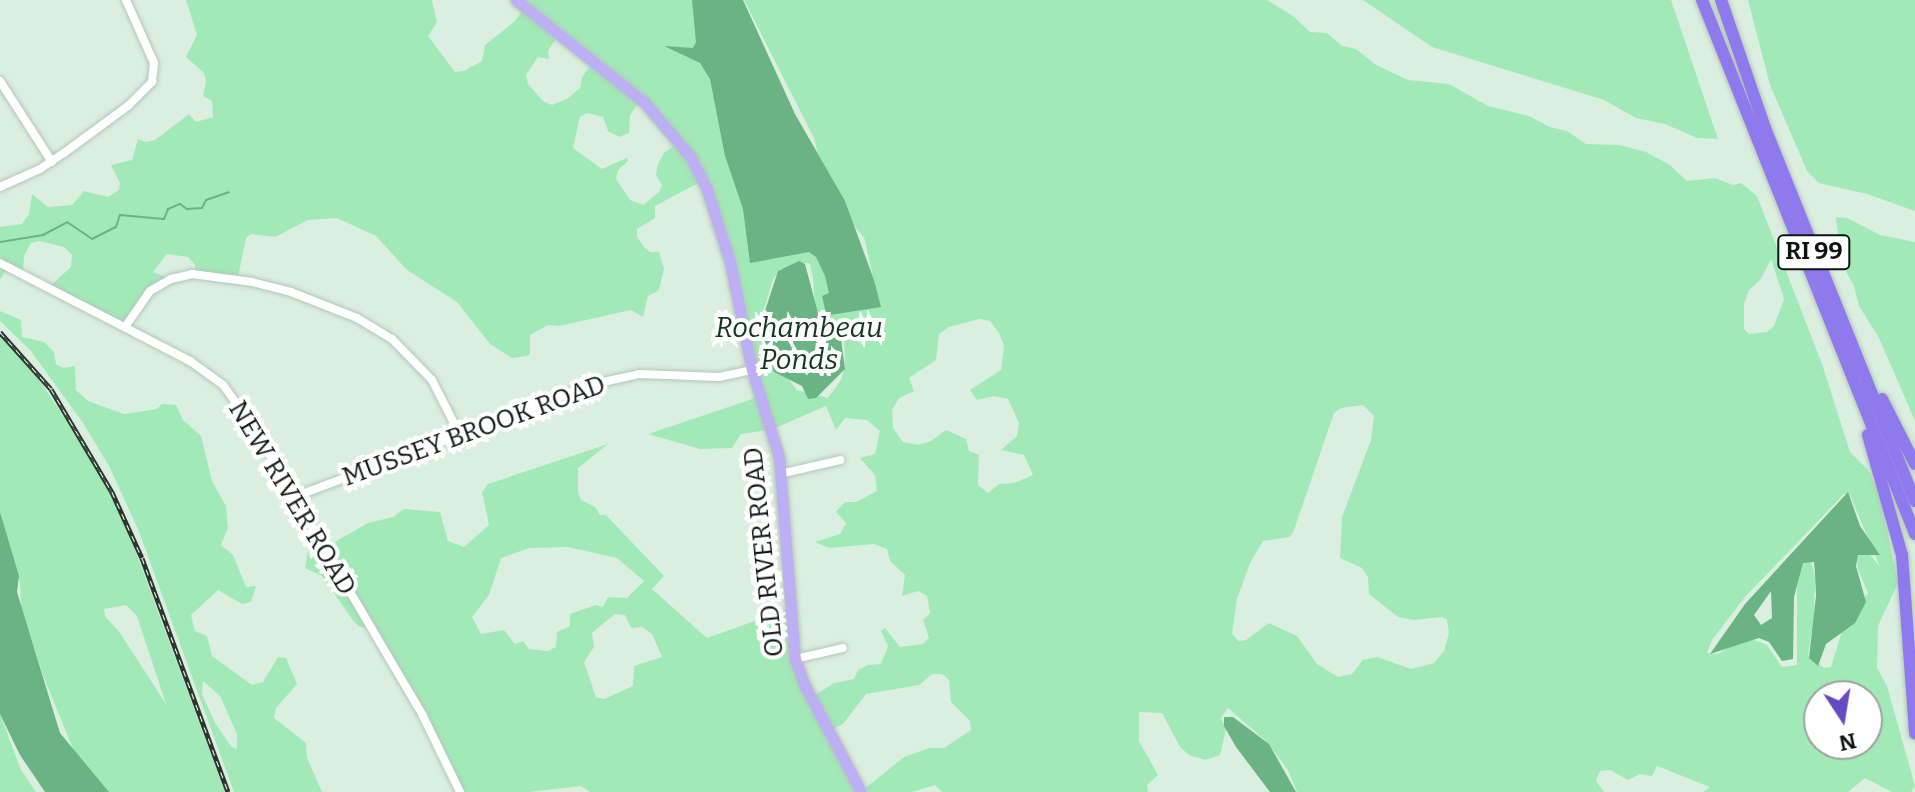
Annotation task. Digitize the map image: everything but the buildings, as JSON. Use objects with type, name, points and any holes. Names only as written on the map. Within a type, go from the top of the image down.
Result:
[{"type":"highway","name":"RI 99","points":[[1702,0],[1915,534]]},
{"type":"highway","name":"RI 99","points":[[1721,0],[1756,104],[1915,501]]},
{"type":"highway","points":[[1836,307],[1854,335],[1915,464]]},
{"type":"highway","points":[[1839,344],[1898,535],[1915,734]]},
{"type":"main road","name":"OLD RIVER ROAD","points":[[516,0],[644,102],[690,156],[721,228],[739,295],[752,370],[776,442],[795,659],[804,684],[861,792]]},
{"type":"street","points":[[0,187],[52,162],[103,127],[152,82],[154,63],[126,0]]},
{"type":"street","points":[[0,81],[52,162]]},
{"type":"street","name":"NEW RIVER ROAD","points":[[0,263],[190,361],[223,385],[250,422],[423,716],[460,792]]},
{"type":"street","points":[[125,327],[150,291],[181,276],[214,275],[291,292],[357,318],[392,339],[432,380],[460,435]]},
{"type":"street","name":"MUSSEY BROOK ROAD","points":[[294,497],[594,384],[639,374],[719,377],[752,370]]},
{"type":"street","points":[[780,474],[840,460]]},
{"type":"street","points":[[795,659],[843,648]]},
{"type":"shaded area","points":[[186,0],[432,0],[437,22],[428,36],[455,72],[464,71],[482,61],[485,45],[514,22],[524,9],[515,0],[693,0],[702,35],[693,56],[713,78],[716,110],[820,249],[830,291],[825,301],[872,305],[875,286],[864,237],[842,213],[823,174],[814,138],[744,0],[1267,0],[1293,16],[1310,32],[1327,33],[1342,46],[1356,49],[1376,65],[1408,80],[1449,84],[1488,106],[1529,116],[1550,127],[1567,131],[1586,144],[1619,145],[1646,152],[1670,165],[1687,181],[1715,178],[1733,185],[1741,183],[1757,196],[1822,364],[1850,452],[1869,471],[1879,494],[1898,583],[1878,626],[1877,668],[1887,686],[1915,786],[1911,792],[1892,792],[1865,778],[1848,792],[1703,792],[1710,787],[1657,766],[1652,776],[1640,774],[1628,780],[1610,770],[1600,771],[1596,781],[1604,792],[1297,792],[1288,770],[1266,741],[1228,708],[1221,718],[1226,729],[1220,755],[1205,760],[1189,755],[1180,747],[1162,713],[1139,712],[1139,741],[1158,775],[1147,785],[1148,792],[942,792],[935,785],[912,792],[590,792],[581,786],[529,792],[460,792],[370,627],[360,627],[354,622],[322,576],[305,568],[308,552],[322,544],[326,547],[368,523],[393,517],[404,509],[440,512],[448,541],[464,547],[489,525],[482,492],[488,484],[608,444],[578,468],[578,491],[581,500],[595,507],[600,515],[606,515],[664,576],[652,589],[707,638],[789,609],[794,649],[812,697],[834,683],[854,679],[858,670],[868,665],[881,664],[888,646],[881,631],[885,628],[900,647],[923,644],[929,638],[923,620],[930,613],[927,596],[918,591],[902,596],[905,575],[890,561],[887,549],[874,544],[829,548],[815,542],[840,534],[846,523],[836,512],[845,502],[856,502],[877,491],[875,475],[860,458],[875,454],[880,431],[867,420],[845,418],[836,430],[826,406],[773,429],[741,434],[732,448],[700,449],[648,434],[761,396],[741,303],[702,181],[655,206],[655,218],[637,229],[637,237],[644,247],[650,252],[659,252],[664,269],[659,290],[648,296],[643,317],[631,310],[559,326],[548,325],[530,335],[530,354],[527,356],[512,358],[490,344],[457,302],[407,270],[376,236],[337,218],[308,220],[275,237],[251,234],[246,238],[238,277],[196,273],[195,265],[188,257],[167,254],[153,272],[171,279],[150,291],[125,327],[50,286],[71,267],[72,255],[64,247],[39,241],[31,243],[24,256],[23,273],[8,266],[0,280],[0,227],[22,224],[29,214],[32,194],[48,207],[72,205],[84,191],[108,197],[119,190],[120,183],[111,165],[132,160],[138,139],[146,142],[155,140],[189,114],[196,122],[213,117],[212,101],[203,96],[204,73],[186,57],[197,35]],"holes":[[[557,37],[592,63],[582,77],[580,88],[567,99],[552,105],[543,101],[528,84],[526,75],[538,57],[549,59],[548,51]],[[640,101],[679,142],[664,153],[656,175],[662,185],[659,192],[643,205],[630,200],[616,179],[618,170],[628,161],[627,158],[602,169],[573,148],[580,117],[587,113],[603,117],[608,131],[619,137],[629,133],[630,115]],[[1771,259],[1784,299],[1774,326],[1767,332],[1749,334],[1744,329],[1744,304],[1749,290],[1761,279]],[[810,264],[815,309],[844,333],[845,366],[841,380],[828,398],[797,390],[762,346],[759,326],[773,279],[781,269]],[[979,319],[990,321],[999,333],[1004,346],[1001,370],[970,390],[977,400],[994,396],[1008,399],[1019,423],[1017,436],[1001,450],[1024,455],[1033,475],[1014,483],[999,484],[988,493],[978,485],[979,455],[969,451],[966,439],[946,430],[931,441],[918,445],[903,442],[893,428],[892,410],[899,398],[914,391],[909,378],[936,360],[939,334],[949,327]],[[1363,405],[1374,416],[1371,440],[1342,517],[1340,558],[1362,568],[1368,577],[1369,594],[1398,617],[1414,620],[1442,617],[1447,620],[1449,633],[1444,651],[1434,663],[1411,669],[1377,657],[1363,660],[1352,674],[1338,677],[1317,664],[1297,636],[1269,623],[1246,640],[1239,641],[1232,634],[1237,599],[1250,563],[1263,541],[1290,537],[1334,413],[1341,408]],[[1844,494],[1850,495],[1880,567],[1868,552],[1861,551],[1857,558],[1858,569],[1868,593],[1842,631],[1831,667],[1824,668],[1808,655],[1814,617],[1815,577],[1811,561],[1801,558],[1797,585],[1797,665],[1782,667],[1767,645],[1754,640],[1735,644],[1718,654],[1707,653],[1712,640],[1745,597]],[[568,547],[617,558],[644,581],[627,598],[608,597],[603,607],[596,605],[570,614],[570,626],[557,632],[556,647],[548,651],[529,649],[523,641],[515,644],[504,630],[481,634],[472,617],[489,595],[501,558],[529,548]],[[615,614],[625,615],[631,628],[642,627],[652,634],[662,657],[634,666],[633,686],[604,699],[596,697],[584,662],[594,647],[592,633]],[[932,674],[942,674],[949,680],[951,702],[970,721],[971,730],[944,748],[929,748],[904,757],[862,791],[830,730],[843,724],[866,694],[919,685]]]},
{"type":"shaded area","points":[[1363,0],[1671,0],[1718,139],[1697,138],[1665,124],[1636,118],[1604,100],[1432,47]]},
{"type":"shaded area","points":[[1748,0],[1915,0],[1915,211],[1867,194],[1819,183],[1807,171],[1770,85]]},
{"type":"shaded area","points":[[1836,217],[1847,218],[1880,235],[1915,242],[1915,421],[1879,338],[1859,306],[1854,286],[1841,263]]},
{"type":"shaded area","points":[[0,311],[21,320],[22,337],[44,342],[54,352],[56,364],[63,368],[75,366],[76,390],[88,401],[124,414],[157,409],[162,404],[176,405],[183,420],[201,436],[212,481],[226,506],[228,528],[221,545],[233,555],[246,587],[256,586],[251,602],[242,604],[218,590],[191,615],[195,631],[207,636],[212,656],[252,685],[263,682],[278,657],[286,658],[297,684],[276,708],[274,718],[306,743],[307,758],[322,792],[234,792],[138,529],[109,466],[83,423],[31,351],[0,321]],"holes":[[[203,681],[220,696],[237,734],[237,749],[231,746],[215,723],[202,694]]]},
{"type":"shaded area","points":[[0,334],[25,359],[97,466],[127,528],[225,792],[97,792],[81,768],[44,678],[21,607],[20,582],[0,514]],"holes":[[[126,605],[137,616],[166,704],[120,633],[105,616],[104,609]]]},
{"type":"shaded area","points":[[0,714],[21,770],[36,792],[0,792]]},
{"type":"water","name":"Rochambeau Ponds","points":[[692,0],[743,0],[795,114],[845,201],[874,280],[881,307],[830,315],[832,328],[839,331],[845,369],[816,398],[808,399],[802,386],[774,372],[771,364],[762,367],[760,363],[767,358],[760,326],[778,271],[799,261],[805,264],[818,313],[827,318],[822,296],[829,293],[825,276],[816,257],[809,252],[750,263],[743,209],[725,156],[710,79],[700,63],[664,46],[693,48],[696,42]]},
{"type":"water","points":[[1848,492],[1860,526],[1880,555],[1858,555],[1856,566],[1866,602],[1855,623],[1826,644],[1818,666],[1809,658],[1816,596],[1814,562],[1803,563],[1794,597],[1793,659],[1782,661],[1769,642],[1759,638],[1710,654],[1745,604]],"holes":[[[1771,591],[1772,618],[1761,625],[1754,615]]]},
{"type":"water","points":[[0,512],[19,576],[17,592],[60,733],[109,792],[45,792],[20,755],[0,714]]},
{"type":"water","points":[[1224,717],[1233,717],[1269,744],[1296,792],[1270,792],[1236,747],[1224,726]]},
{"type":"waterway","points":[[0,242],[43,235],[67,222],[92,239],[116,227],[120,215],[164,219],[168,209],[180,204],[187,209],[202,208],[206,200],[229,192]]},
{"type":"railway","points":[[0,332],[51,389],[112,492],[142,558],[228,792]]}]
